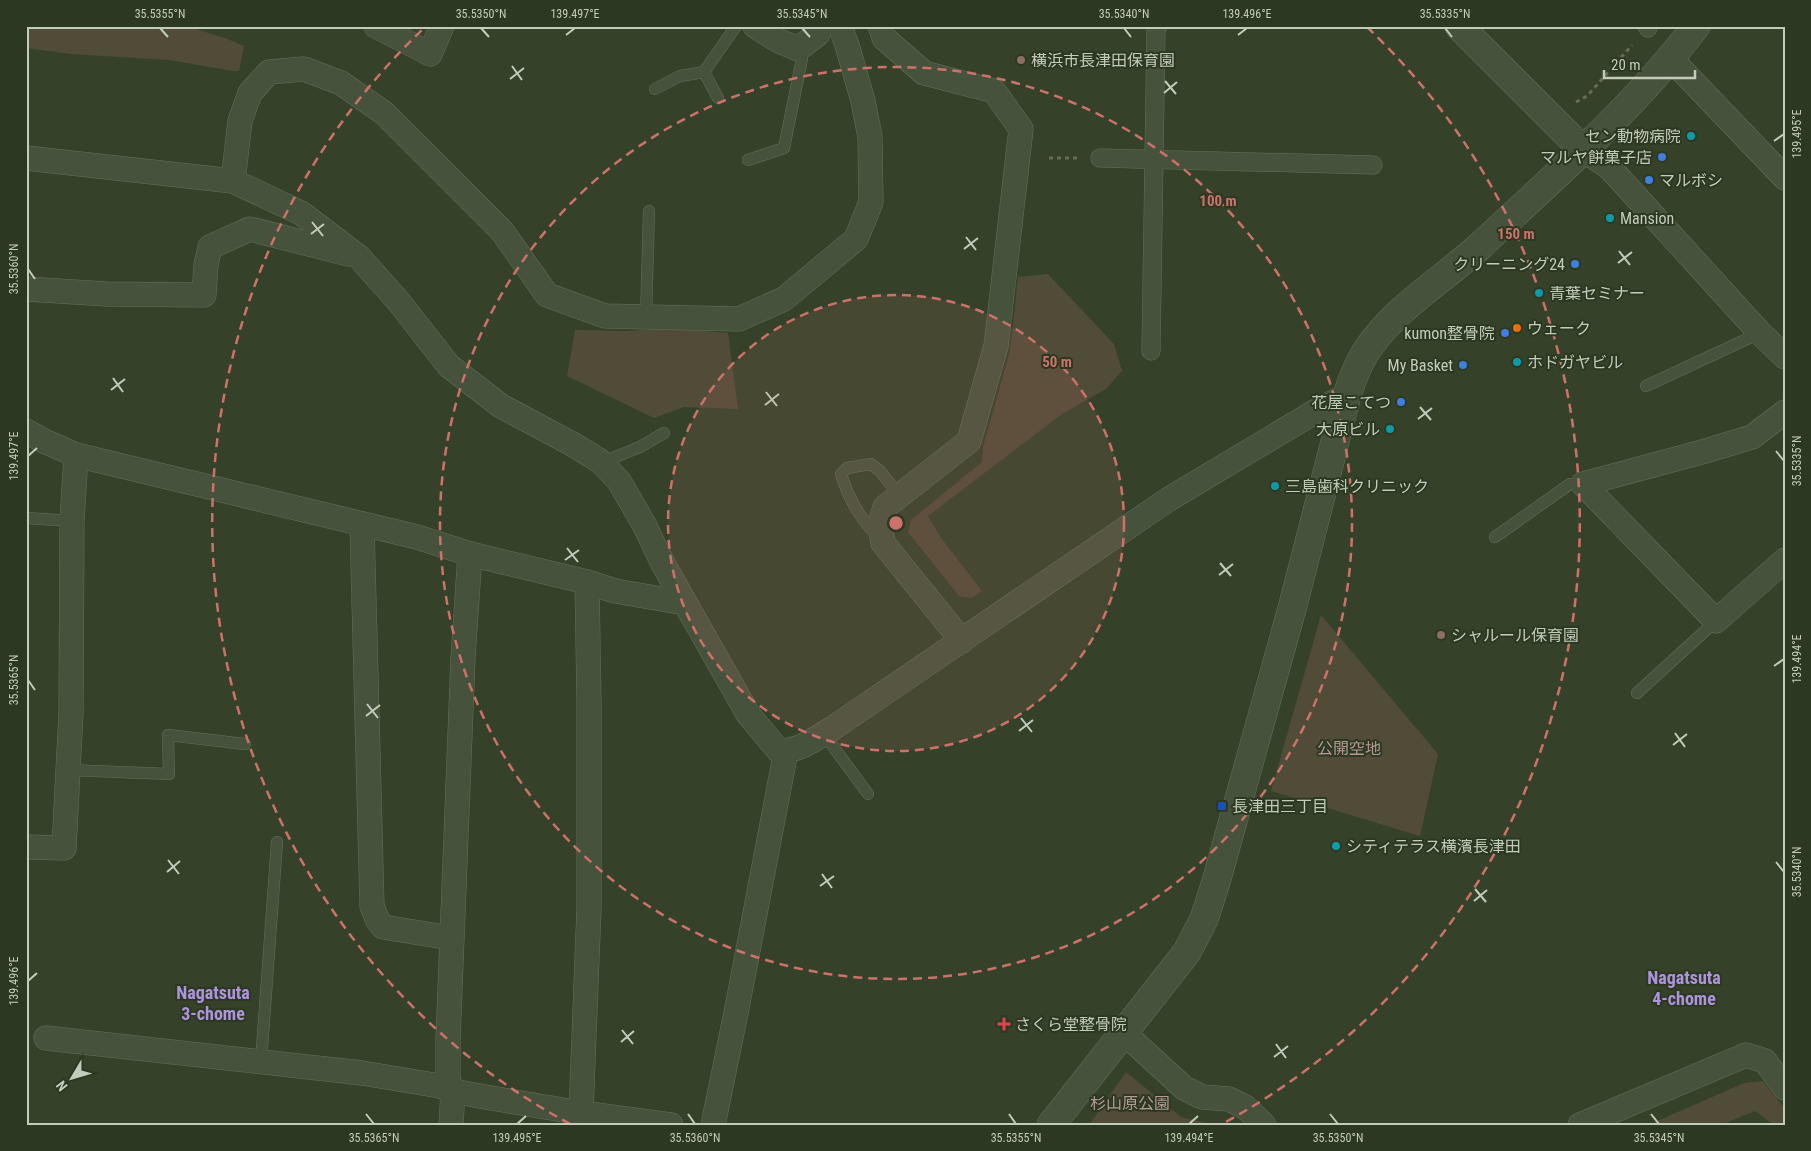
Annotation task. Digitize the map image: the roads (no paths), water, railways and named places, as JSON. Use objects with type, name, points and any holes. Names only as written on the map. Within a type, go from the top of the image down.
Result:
[{"type":"street","points":[[376,26],[430,54],[442,26]]},
{"type":"street","points":[[755,26],[777,40],[798,49],[818,34],[820,26]]},
{"type":"street","points":[[233,181],[240,121],[250,93],[269,72],[304,69],[341,83],[384,113],[502,231],[547,295],[605,316],[738,319],[784,298],[856,239],[871,202],[870,137],[863,101],[840,26]]},
{"type":"street","points":[[880,26],[884,38],[924,72],[994,91],[1021,128],[996,346],[969,441],[885,507],[880,524],[883,543],[962,641]]},
{"type":"street","points":[[1151,352],[1156,28],[1158,26]]},
{"type":"street","points":[[1460,26],[1583,150],[1609,167],[1760,333],[1785,357]]},
{"type":"street","points":[[1051,1125],[1186,952],[1204,919],[1216,882],[1292,606],[1347,395],[1365,353],[1388,325],[1416,298],[1470,255],[1614,120],[1670,59],[1696,26]]},
{"type":"street","points":[[1670,59],[1785,178]]},
{"type":"street","points":[[26,158],[233,181],[301,213],[359,256],[399,302],[449,366],[501,406],[600,461],[619,481],[748,714],[778,750],[786,751],[807,744],[824,734],[1169,499],[1311,414],[1347,395]]},
{"type":"street","points":[[1100,158],[1373,165]]},
{"type":"street","points":[[26,289],[106,294],[204,295],[206,265],[210,247],[250,229],[359,256]]},
{"type":"street","points":[[1785,412],[1752,437],[1583,484],[1716,621],[1785,560]]},
{"type":"street","points":[[26,431],[76,455],[162,474],[362,525],[417,537],[470,554],[587,582],[615,591],[685,603]]},
{"type":"street","points":[[26,847],[64,848],[72,713],[72,521],[76,455]]},
{"type":"street","points":[[362,525],[372,906],[377,919],[383,927],[451,938]]},
{"type":"street","points":[[451,1125],[453,1091],[448,1080],[451,938],[463,658],[470,554]]},
{"type":"street","points":[[581,1113],[589,899],[587,582]]},
{"type":"street","points":[[713,1125],[786,751]]},
{"type":"street","points":[[1123,1032],[1184,1088],[1202,1097],[1230,1099],[1245,1108],[1264,1125]]},
{"type":"street","points":[[46,1038],[362,1073],[581,1113],[671,1125]]},
{"type":"street","points":[[1580,1125],[1746,1055],[1765,1061],[1785,1088]]},
{"type":"lane","points":[[655,89],[680,76],[704,72],[736,26]]},
{"type":"lane","points":[[748,160],[784,148],[802,59],[798,49]]},
{"type":"lane","points":[[704,72],[718,98]]},
{"type":"lane","points":[[646,317],[649,211]]},
{"type":"lane","points":[[1646,386],[1760,333]]},
{"type":"lane","points":[[604,466],[610,459],[640,447],[664,433]]},
{"type":"lane","points":[[883,543],[859,516],[848,495],[841,474],[847,468],[871,464],[880,471],[899,495]]},
{"type":"lane","points":[[1495,537],[1570,484],[1583,484]]},
{"type":"lane","points":[[26,518],[72,521]]},
{"type":"lane","points":[[1637,693],[1716,621]]},
{"type":"lane","points":[[824,734],[868,794]]},
{"type":"lane","points":[[69,770],[169,774],[168,735],[245,744]]},
{"type":"lane","points":[[261,1062],[277,842]]},
{"type":"place","name":"横浜市長津田保育園","points":[[1021,60]]},
{"type":"place","name":"セン動物病院","points":[[1691,136]]},
{"type":"place","name":"マルヤ餅菓子店","points":[[1662,157]]},
{"type":"place","name":"マルボシ","points":[[1649,180]]},
{"type":"place","name":"Mansion","points":[[1610,218]]},
{"type":"place","name":"クリーニング24","points":[[1575,264]]},
{"type":"place","name":"青葉セミナー","points":[[1539,293]]},
{"type":"place","name":"ウェーク","points":[[1517,328]]},
{"type":"place","name":"kumon整骨院","points":[[1505,333]]},
{"type":"place","name":"ホドガヤビル","points":[[1517,362]]},
{"type":"place","name":"My Basket","points":[[1463,365]]},
{"type":"place","name":"花屋こてつ","points":[[1401,402]]},
{"type":"place","name":"大原ビル","points":[[1390,429]]},
{"type":"place","name":"三島歯科クリニック","points":[[1275,486]]},
{"type":"place","name":"シャルール保育園","points":[[1441,635]]},
{"type":"place","name":"長津田三丁目","points":[[1222,806]]},
{"type":"place","name":"シティテラス横濱長津田","points":[[1336,846]]},
{"type":"place","name":"さくら堂整骨院","points":[[1004,1024]]},
{"type":"district","name":"Nagatsuta 4-chome","points":[[1684,988]]},
{"type":"district","name":"Nagatsuta 3-chome","points":[[213,1003]]},
{"type":"park label","name":"公開空地","points":[[1349,748]]},
{"type":"park label","name":"杉山原公園","points":[[1130,1103]]}]
